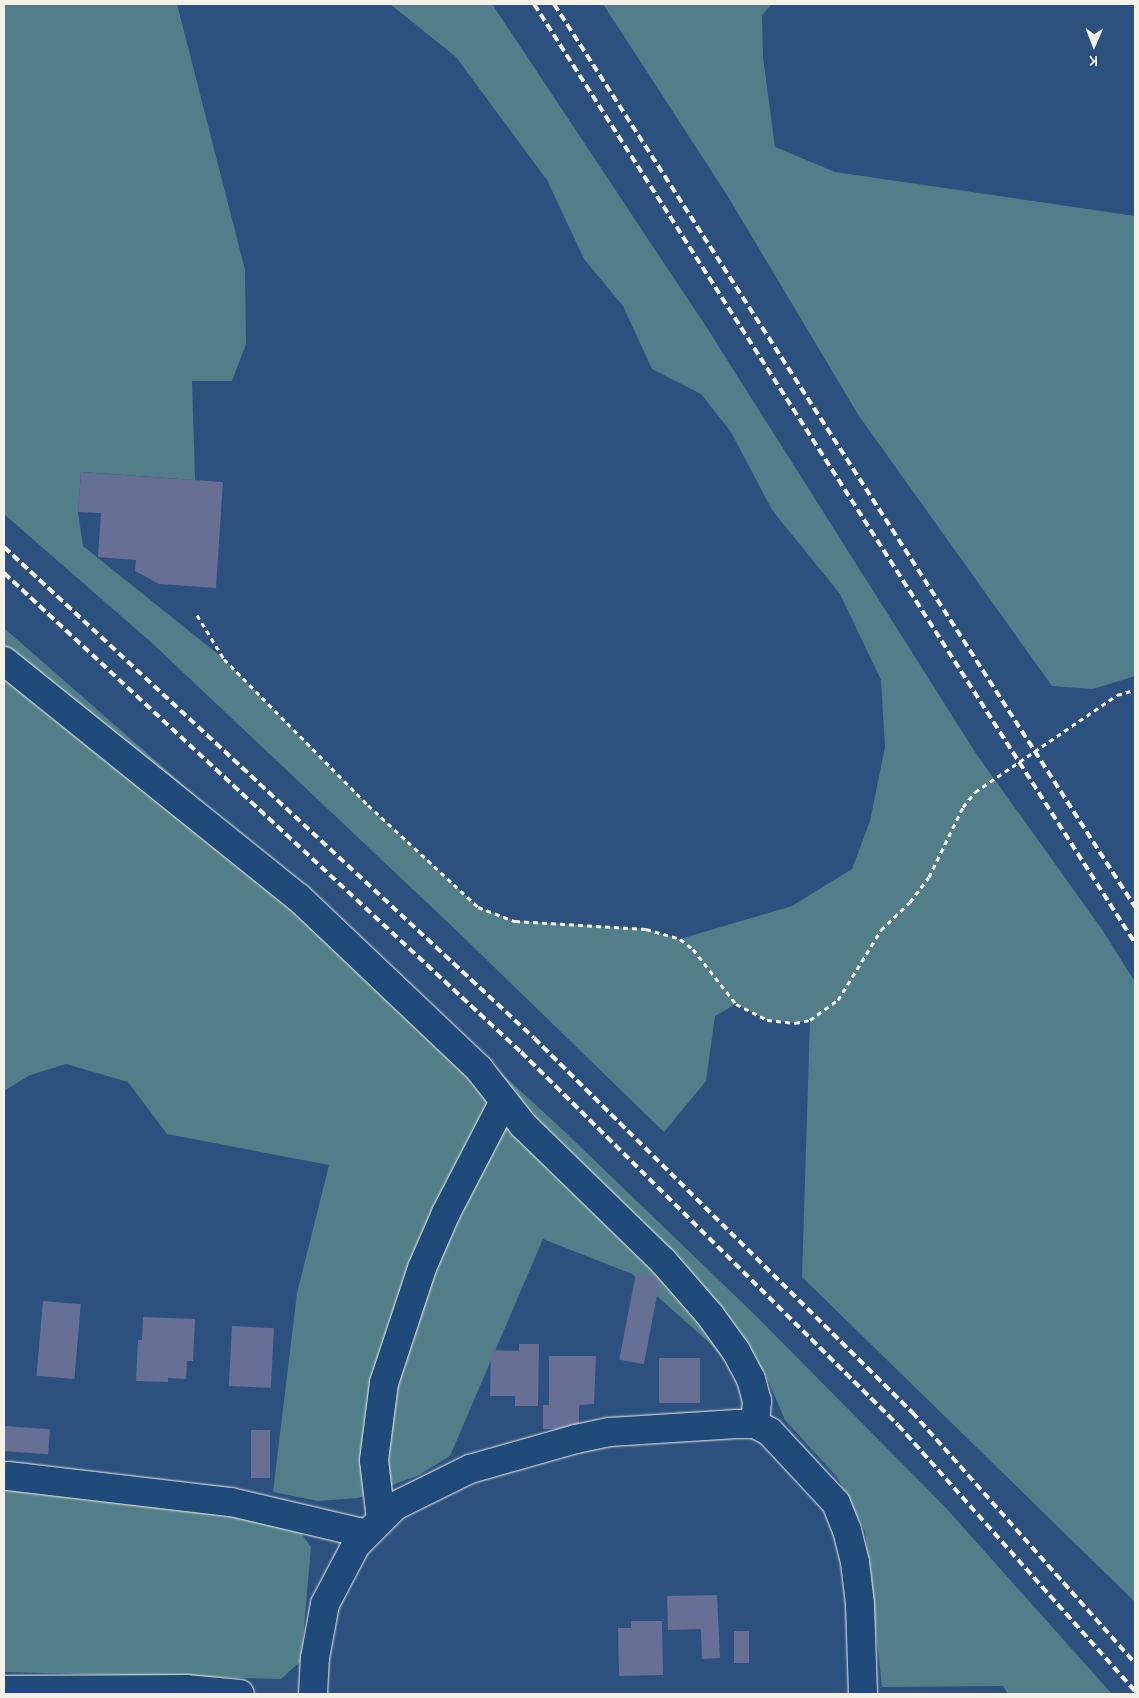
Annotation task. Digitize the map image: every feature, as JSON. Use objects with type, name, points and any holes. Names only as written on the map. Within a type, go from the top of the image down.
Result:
[{"type":"street","points":[[4,661],[298,897],[479,1070],[524,1125],[663,1261],[710,1315],[736,1350],[751,1379],[757,1401],[755,1424]]},
{"type":"street","points":[[374,1526],[374,1460],[384,1383],[429,1252],[504,1101]]},
{"type":"street","points":[[313,1694],[315,1658],[325,1604],[341,1568],[374,1526],[395,1506],[431,1486],[470,1469],[610,1432],[755,1424],[770,1432],[816,1478],[836,1503],[847,1530],[860,1604],[863,1694]]},
{"type":"street","points":[[8,1476],[231,1502],[374,1526]]},
{"type":"street","points":[[4,1690],[186,1689],[240,1694]]},
{"type":"path","points":[[198,615],[224,659],[368,805],[478,907],[515,921],[646,929],[680,939],[693,949],[736,1004],[767,1020],[795,1024],[810,1020],[838,1000],[881,930],[910,902],[929,877],[963,808],[975,792],[1117,695],[1135,690]]},
{"type":"green space","points":[[4,4],[177,4],[245,270],[246,344],[232,381],[192,381],[195,480],[81,472],[78,512],[83,546],[224,659],[368,805],[478,907],[515,921],[646,929],[680,939],[792,906],[852,869],[870,821],[885,747],[881,680],[840,594],[772,510],[731,432],[701,394],[652,369],[623,306],[584,259],[547,180],[456,57],[390,4],[492,4],[707,328],[975,752],[1103,931],[1135,982],[1135,1602],[802,1277],[810,1020],[795,1023],[767,1020],[736,1004],[715,1016],[706,1081],[664,1132],[457,931],[152,643],[4,514]]},
{"type":"green space","points":[[603,4],[772,4],[762,15],[763,57],[775,147],[835,172],[1135,216],[1135,676],[1093,689],[1052,686],[859,416],[727,195]]},
{"type":"green space","points":[[4,628],[286,875],[564,1131],[752,1312],[946,1508],[1112,1694],[1008,1694],[1003,1686],[882,1687],[865,1531],[837,1477],[785,1420],[764,1371],[738,1378],[712,1345],[632,1274],[543,1239],[450,1456],[419,1475],[358,1498],[318,1501],[273,1492],[297,1293],[329,1165],[167,1134],[128,1082],[66,1064],[30,1075],[4,1091]]},
{"type":"green space","points":[[4,1488],[198,1507],[298,1529],[311,1547],[301,1661],[281,1679],[4,1672]]},
{"type":"building","points":[[81,472],[223,482],[216,588],[159,584],[135,571],[136,560],[98,557],[101,513],[78,512]]},
{"type":"building","points":[[636,1273],[661,1278],[644,1364],[619,1359]]},
{"type":"building","points":[[43,1301],[81,1304],[74,1379],[36,1376]]},
{"type":"building","points":[[143,1317],[195,1319],[193,1361],[187,1361],[186,1379],[168,1378],[168,1382],[136,1381],[138,1340],[142,1340]]},
{"type":"building","points":[[232,1326],[274,1328],[271,1388],[229,1386]]},
{"type":"building","points":[[519,1344],[539,1344],[538,1406],[515,1406],[515,1396],[490,1396],[491,1350],[519,1351]]},
{"type":"building","points":[[549,1356],[596,1356],[594,1404],[579,1405],[579,1429],[543,1429],[543,1405],[549,1405]]},
{"type":"building","points":[[659,1358],[700,1358],[700,1403],[659,1403]]},
{"type":"building","points":[[4,1426],[50,1429],[48,1454],[4,1451]]},
{"type":"building","points":[[251,1430],[270,1430],[270,1478],[251,1478]]},
{"type":"building","points":[[717,1595],[720,1658],[702,1659],[701,1629],[668,1630],[667,1596]]},
{"type":"building","points":[[631,1621],[662,1621],[663,1675],[619,1676],[618,1628],[631,1628]]},
{"type":"building","points":[[734,1631],[749,1631],[749,1663],[734,1663]]},
{"type":"railway","points":[[534,4],[1135,943]]},
{"type":"railway","points":[[554,4],[1135,907]]},
{"type":"railway","points":[[4,547],[534,1038],[912,1412],[1135,1663]]},
{"type":"railway","points":[[4,573],[521,1052],[898,1425],[1135,1691]]}]
